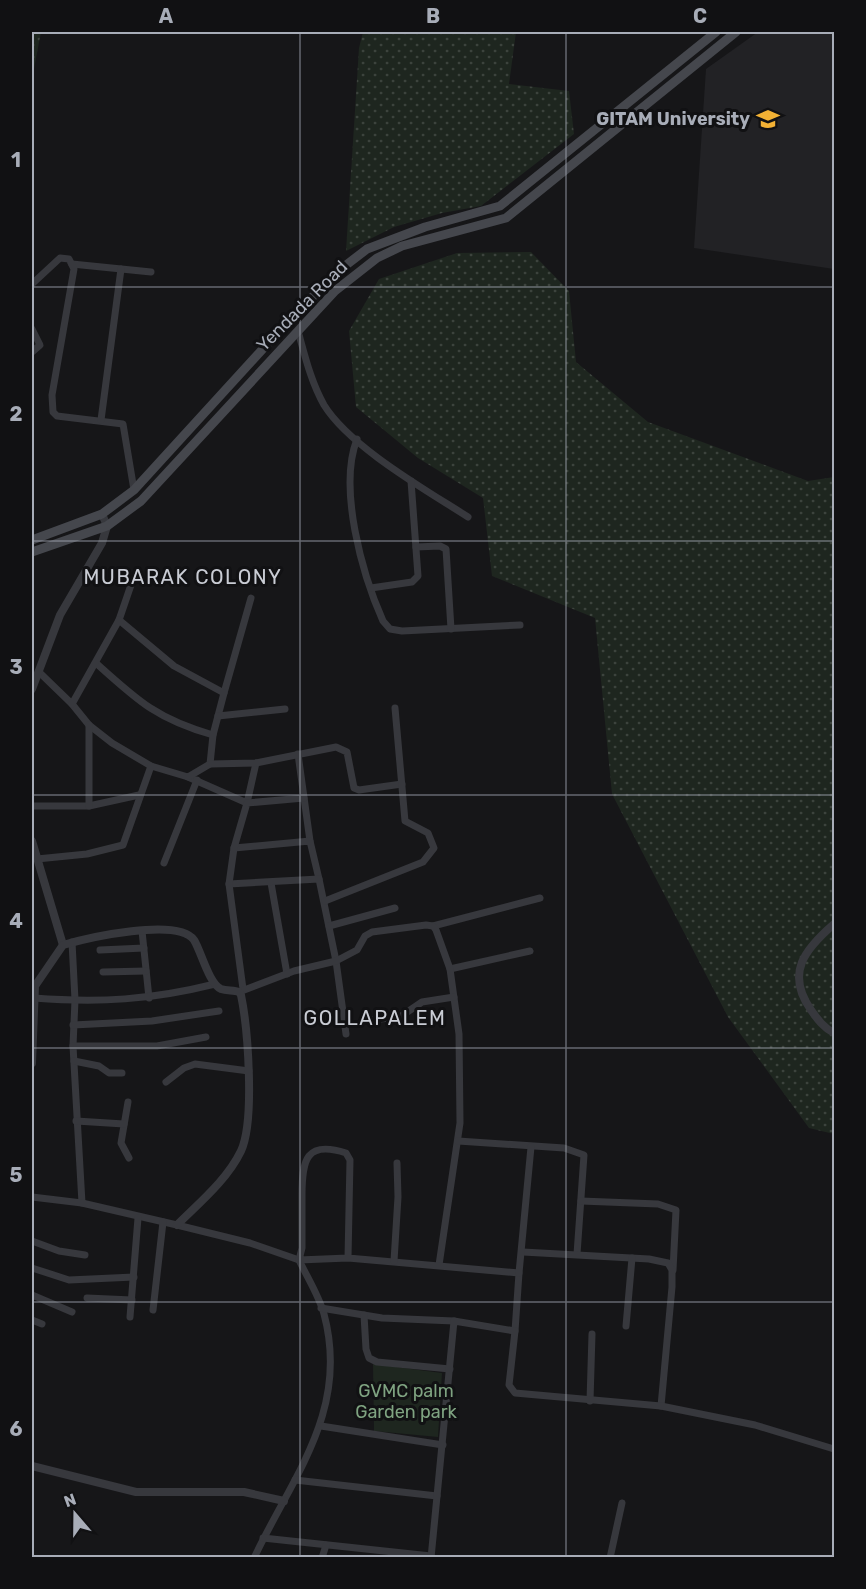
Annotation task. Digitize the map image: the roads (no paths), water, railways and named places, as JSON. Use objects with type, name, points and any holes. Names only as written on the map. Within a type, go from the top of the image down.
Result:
[{"type":"main road","name":"Yendada Road","points":[[32,540],[102,514],[134,490],[292,316],[341,269],[367,249],[391,238],[500,206],[716,32]]},
{"type":"main road","name":"Yendada Road","points":[[32,552],[107,526],[141,501],[335,291],[377,258],[402,246],[506,218],[736,32]]},
{"type":"street","points":[[32,284],[60,258],[69,259],[72,264],[74,270],[51,406],[57,416],[118,421],[126,429],[134,490]]},
{"type":"street","points":[[72,264],[151,272]]},
{"type":"street","points":[[101,420],[121,269]]},
{"type":"street","points":[[32,329],[40,345],[32,352]]},
{"type":"street","points":[[298,331],[307,365],[325,407],[386,464],[468,517]]},
{"type":"street","points":[[357,439],[349,463],[351,504],[371,588],[380,615],[390,629],[402,632],[520,625]]},
{"type":"street","points":[[371,588],[416,579],[411,481]]},
{"type":"street","points":[[32,689],[60,615],[102,543],[107,526],[102,514]]},
{"type":"street","points":[[416,547],[440,546],[446,549],[451,629]]},
{"type":"street","points":[[72,704],[119,620],[131,585]]},
{"type":"street","points":[[210,764],[213,735],[251,598]]},
{"type":"street","points":[[119,620],[174,666],[224,693]]},
{"type":"street","points":[[96,663],[152,711],[184,727],[213,735]]},
{"type":"street","points":[[40,672],[89,725],[112,743],[151,766],[197,780],[247,803],[304,798]]},
{"type":"street","points":[[325,901],[423,862],[434,848],[428,833],[405,821],[394,708]]},
{"type":"street","points":[[218,716],[285,709]]},
{"type":"street","points":[[89,725],[89,806]]},
{"type":"street","points":[[188,777],[210,764],[256,763],[298,754],[343,749],[349,758],[351,781],[354,788],[358,790],[402,784]]},
{"type":"street","points":[[298,754],[310,840],[325,901],[346,1034]]},
{"type":"street","points":[[177,1225],[216,1187],[241,1150],[249,1071],[247,1032],[229,884],[234,848],[256,763]]},
{"type":"street","points":[[37,859],[87,854],[123,845],[151,766]]},
{"type":"street","points":[[164,863],[197,780]]},
{"type":"street","points":[[32,806],[89,806],[139,795]]},
{"type":"street","points":[[234,848],[310,840]]},
{"type":"street","points":[[32,841],[68,943],[75,1000],[73,1046],[82,1203]]},
{"type":"street","points":[[229,884],[319,879]]},
{"type":"street","points":[[271,883],[287,974]]},
{"type":"street","points":[[32,1063],[34,998],[39,976],[68,943],[142,931],[174,931],[190,936],[215,984],[222,989],[241,990],[287,974],[336,961],[357,950],[365,936],[372,932],[390,928],[433,926],[540,898]]},
{"type":"street","points":[[329,926],[395,908]]},
{"type":"street","points":[[834,924],[814,942],[800,965],[799,975],[804,1001],[819,1021],[834,1033]]},
{"type":"street","points":[[433,926],[450,969],[459,1034],[458,1141],[439,1265]]},
{"type":"street","points":[[142,931],[149,998]]},
{"type":"street","points":[[100,950],[144,948]]},
{"type":"street","points":[[450,969],[530,951]]},
{"type":"street","points":[[103,972],[147,971]]},
{"type":"street","points":[[34,998],[75,1000],[149,998],[215,984]]},
{"type":"street","points":[[370,1020],[400,1017],[422,1002],[454,997]]},
{"type":"street","points":[[74,1025],[152,1021],[219,1011]]},
{"type":"street","points":[[73,1046],[144,1047],[206,1037]]},
{"type":"street","points":[[74,1061],[99,1066],[108,1073],[122,1073]]},
{"type":"street","points":[[166,1083],[184,1068],[195,1064],[249,1071]]},
{"type":"street","points":[[128,1101],[122,1149],[129,1158]]},
{"type":"street","points":[[76,1121],[124,1124]]},
{"type":"street","points":[[458,1141],[572,1149],[584,1155],[577,1254]]},
{"type":"street","points":[[531,1147],[510,1390],[515,1393],[590,1401],[662,1406],[755,1425],[834,1449]]},
{"type":"street","points":[[254,1557],[321,1426],[329,1371],[328,1343],[321,1308],[299,1260],[302,1248],[302,1168],[308,1155],[315,1150],[327,1148],[346,1153],[350,1160],[348,1258]]},
{"type":"street","points":[[394,1261],[397,1163]]},
{"type":"street","points":[[32,1197],[82,1203],[138,1218],[177,1225],[250,1243],[299,1260],[348,1258],[519,1273]]},
{"type":"street","points":[[581,1201],[658,1204],[676,1210],[662,1406]]},
{"type":"street","points":[[130,1317],[138,1218]]},
{"type":"street","points":[[153,1310],[163,1222]]},
{"type":"street","points":[[32,1241],[59,1251],[85,1255]]},
{"type":"street","points":[[523,1252],[663,1261],[670,1266],[672,1274]]},
{"type":"street","points":[[626,1326],[632,1258]]},
{"type":"street","points":[[32,1268],[69,1280],[134,1277]]},
{"type":"street","points":[[32,1295],[72,1312]]},
{"type":"street","points":[[87,1298],[132,1300]]},
{"type":"street","points":[[321,1308],[364,1315],[454,1321],[514,1331]]},
{"type":"street","points":[[364,1315],[366,1349],[369,1358],[377,1362],[450,1369]]},
{"type":"street","points":[[32,1320],[42,1324]]},
{"type":"street","points":[[263,1538],[431,1557],[454,1321]]},
{"type":"street","points":[[590,1401],[591,1335]]},
{"type":"street","points":[[321,1426],[443,1445]]},
{"type":"street","points":[[32,1466],[136,1492],[244,1492],[284,1501]]},
{"type":"street","points":[[295,1480],[437,1496]]},
{"type":"street","points":[[610,1557],[622,1503]]},
{"type":"street","points":[[322,1557],[326,1545]]},
{"type":"place","name":"GITAM University","points":[[768,119]]},
{"type":"district","name":"MUBARAK COLONY","points":[[183,577]]},
{"type":"district","name":"GOLLAPALEM","points":[[375,1018]]},
{"type":"park label","name":"GVMC palm Garden park","points":[[406,1401]]}]
